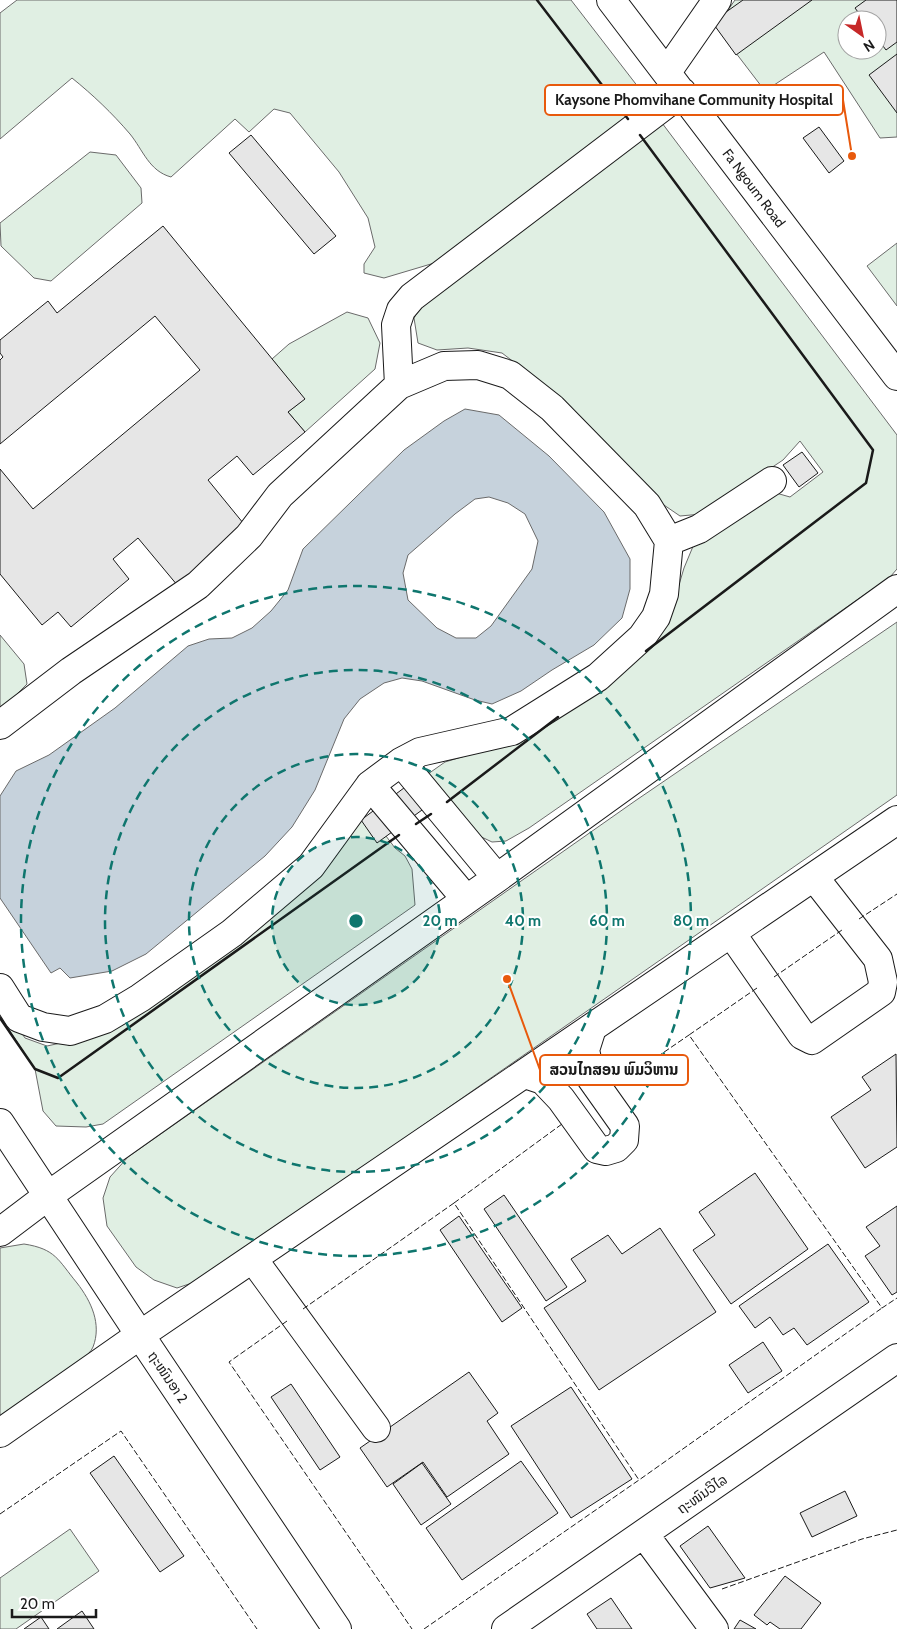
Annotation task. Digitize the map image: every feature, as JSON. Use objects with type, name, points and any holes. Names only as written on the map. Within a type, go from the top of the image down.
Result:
[{"type":"street","name":"Fa Ngoum Road","points":[[611,0],[897,376]]},
{"type":"street","points":[[400,385],[396,324],[401,310],[412,296],[674,82],[717,0]]},
{"type":"street","points":[[0,725],[71,671],[198,586],[249,536],[280,495],[400,385],[444,366],[478,365],[510,375],[552,408],[647,506],[669,541],[664,594],[656,617],[642,636],[598,677],[512,731],[420,752],[401,762],[370,785],[311,866],[232,933],[140,998],[105,1019],[70,1031],[43,1027],[19,1018],[0,988]]},
{"type":"street","points":[[669,541],[699,529],[772,481]]},
{"type":"street","points":[[0,1232],[497,878],[897,588]]},
{"type":"street","points":[[401,762],[497,878]]},
{"type":"street","points":[[370,785],[466,900]]},
{"type":"street","points":[[0,1433],[140,1335],[897,820]]},
{"type":"street","points":[[731,933],[802,1035],[812,1040],[881,992],[883,982],[878,959],[814,877]]},
{"type":"street","points":[[525,1074],[543,1080],[561,1099],[597,1150],[606,1151],[616,1148],[624,1140],[624,1126],[591,1078],[585,1050],[592,1028]]},
{"type":"street","name":"ຖະໜົນອາ 2","points":[[0,1123],[337,1629]]},
{"type":"street","points":[[253,1258],[376,1428]]},
{"type":"street","name":"ຖະໜົນວິໄລ","points":[[506,1629],[897,1358]]},
{"type":"street","points":[[644,1534],[714,1629]]},
{"type":"green space","points":[[17,0],[571,0],[642,92],[639,108],[441,261],[384,278],[364,273],[364,264],[375,247],[368,218],[339,172],[290,113],[274,109],[249,132],[235,119],[171,177],[163,174],[152,165],[123,126],[72,78],[0,139],[0,13]]},
{"type":"green space","points":[[735,0],[897,0],[897,137],[880,138],[824,52],[765,91],[716,27]]},
{"type":"green space","points":[[662,123],[897,435],[897,569],[890,577],[529,828],[506,841],[492,842],[469,831],[428,774],[445,762],[515,741],[670,615],[684,568],[694,544],[776,493],[790,497],[823,472],[800,441],[783,460],[702,514],[680,516],[661,503],[548,388],[502,353],[468,348],[437,350],[418,343],[414,318],[424,301]]},
{"type":"green space","points":[[90,152],[116,155],[141,188],[142,203],[51,281],[34,278],[1,246],[0,223]]},
{"type":"green space","points":[[897,243],[897,306],[867,266]]},
{"type":"green space","points":[[347,312],[368,318],[380,343],[375,369],[305,432],[288,412],[304,399],[272,359],[289,344]]},
{"type":"green space","points":[[897,622],[897,795],[201,1280],[177,1288],[154,1280],[136,1267],[107,1226],[103,1198],[110,1177],[128,1157],[635,801]]},
{"type":"green space","points":[[0,635],[24,664],[27,684],[0,711]]},
{"type":"green space","points":[[361,820],[386,836],[395,848],[405,856],[412,869],[415,905],[103,1124],[86,1127],[56,1126],[43,1111],[35,1069],[0,1016],[0,1001],[25,1038],[47,1046],[88,1037]]},
{"type":"green space","points":[[24,1244],[50,1252],[77,1283],[87,1297],[94,1313],[96,1321],[95,1338],[93,1347],[78,1363],[0,1419],[0,1248]]},
{"type":"green space","points":[[70,1529],[99,1571],[16,1629],[0,1629],[0,1578]]},
{"type":"shaded area","points":[[465,409],[499,415],[549,456],[604,512],[630,559],[630,589],[622,618],[594,645],[521,691],[492,704],[475,700],[422,681],[402,678],[384,683],[360,699],[344,719],[315,790],[292,827],[265,856],[146,954],[112,971],[70,978],[60,968],[51,973],[0,898],[0,796],[16,771],[49,755],[115,708],[188,646],[209,639],[232,638],[252,628],[271,611],[288,590],[303,549],[404,450],[444,421]],"holes":[[[489,497],[508,503],[525,514],[538,541],[532,569],[491,626],[476,638],[456,638],[437,628],[408,600],[403,573],[408,555],[475,499]]]},
{"type":"building","points":[[743,0],[812,0],[736,55],[712,22]]},
{"type":"building","points":[[866,0],[897,0],[897,42],[887,49],[887,10],[856,10],[855,8]]},
{"type":"building","points":[[897,54],[897,113],[869,75]]},
{"type":"building","points":[[819,127],[844,161],[829,173],[803,138]]},
{"type":"building","points":[[251,135],[336,236],[314,254],[229,153]]},
{"type":"building","points":[[163,226],[305,399],[288,412],[305,432],[253,475],[237,456],[208,480],[248,529],[178,586],[138,538],[113,559],[129,579],[71,627],[58,612],[42,625],[0,574],[0,469],[33,509],[200,370],[155,316],[0,444],[0,360],[3,357],[0,353],[0,340],[48,301],[57,313]]},
{"type":"building","points":[[802,452],[818,473],[799,487],[783,465]]},
{"type":"building","points":[[420,776],[437,799],[377,843],[361,820]]},
{"type":"building","points":[[896,1054],[897,1147],[865,1168],[831,1117],[871,1090],[862,1077]]},
{"type":"building","points":[[755,1173],[808,1249],[731,1304],[693,1250],[715,1235],[699,1212]]},
{"type":"building","points":[[504,1195],[567,1287],[546,1301],[484,1209]]},
{"type":"building","points":[[897,1206],[897,1292],[892,1295],[865,1256],[880,1246],[866,1227]]},
{"type":"building","points":[[459,1216],[522,1308],[502,1322],[440,1230]]},
{"type":"building","points":[[660,1228],[716,1312],[599,1390],[544,1308],[586,1281],[571,1259],[608,1235],[622,1254]]},
{"type":"building","points":[[828,1244],[869,1302],[807,1345],[794,1328],[783,1335],[770,1317],[755,1328],[739,1306]]},
{"type":"building","points":[[763,1342],[782,1371],[748,1393],[729,1365]]},
{"type":"building","points":[[469,1372],[498,1413],[487,1421],[509,1454],[447,1497],[423,1462],[387,1487],[360,1448]]},
{"type":"building","points":[[291,1384],[340,1457],[320,1470],[271,1397]]},
{"type":"building","points":[[571,1387],[632,1479],[571,1518],[511,1426]]},
{"type":"building","points":[[114,1456],[184,1556],[160,1572],[90,1473]]},
{"type":"building","points":[[521,1461],[558,1513],[462,1580],[426,1528]]},
{"type":"building","points":[[422,1463],[451,1504],[421,1525],[393,1484]]},
{"type":"building","points":[[845,1491],[857,1516],[812,1537],[800,1513]]},
{"type":"building","points":[[708,1526],[745,1578],[710,1588],[680,1546]]},
{"type":"building","points":[[785,1576],[821,1603],[801,1629],[780,1629],[770,1622],[767,1625],[754,1615]]},
{"type":"building","points":[[611,1598],[632,1629],[597,1629],[587,1614]]},
{"type":"building","points":[[82,1611],[94,1629],[57,1629]]},
{"type":"building","points":[[41,1617],[49,1629],[24,1629]]},
{"type":"building","points":[[740,1620],[756,1629],[734,1629]]},
{"type":"fence","points":[[859,919],[897,894]]},
{"type":"fence","points":[[774,977],[842,930]]},
{"type":"fence","points":[[757,988],[689,1035],[882,1308],[897,1298]]},
{"type":"fence","points":[[622,1081],[689,1035]]},
{"type":"fence","points":[[454,1203],[562,1124]]},
{"type":"fence","points":[[303,1309],[454,1203],[639,1480]]},
{"type":"fence","points":[[424,1629],[882,1308]]},
{"type":"fence","points":[[287,1321],[229,1362],[412,1629]]},
{"type":"fence","points":[[0,1514],[121,1431],[257,1629]]},
{"type":"fence","points":[[722,1589],[862,1539],[897,1530]]},
{"type":"wall","points":[[537,0],[628,119]]},
{"type":"wall","points":[[640,135],[873,450],[866,483],[646,651]]},
{"type":"wall","points":[[447,802],[558,717]]},
{"type":"wall","points":[[416,824],[431,814]]},
{"type":"wall","points":[[0,1018],[35,1069],[58,1078],[399,835]]},
{"type":"place","name":"Kaysone Phomvihane Community Hospital","points":[[852,156]]},
{"type":"place","name":"ສວນໄກສອນ ພົມວິຫານ","points":[[507,979]]}]
